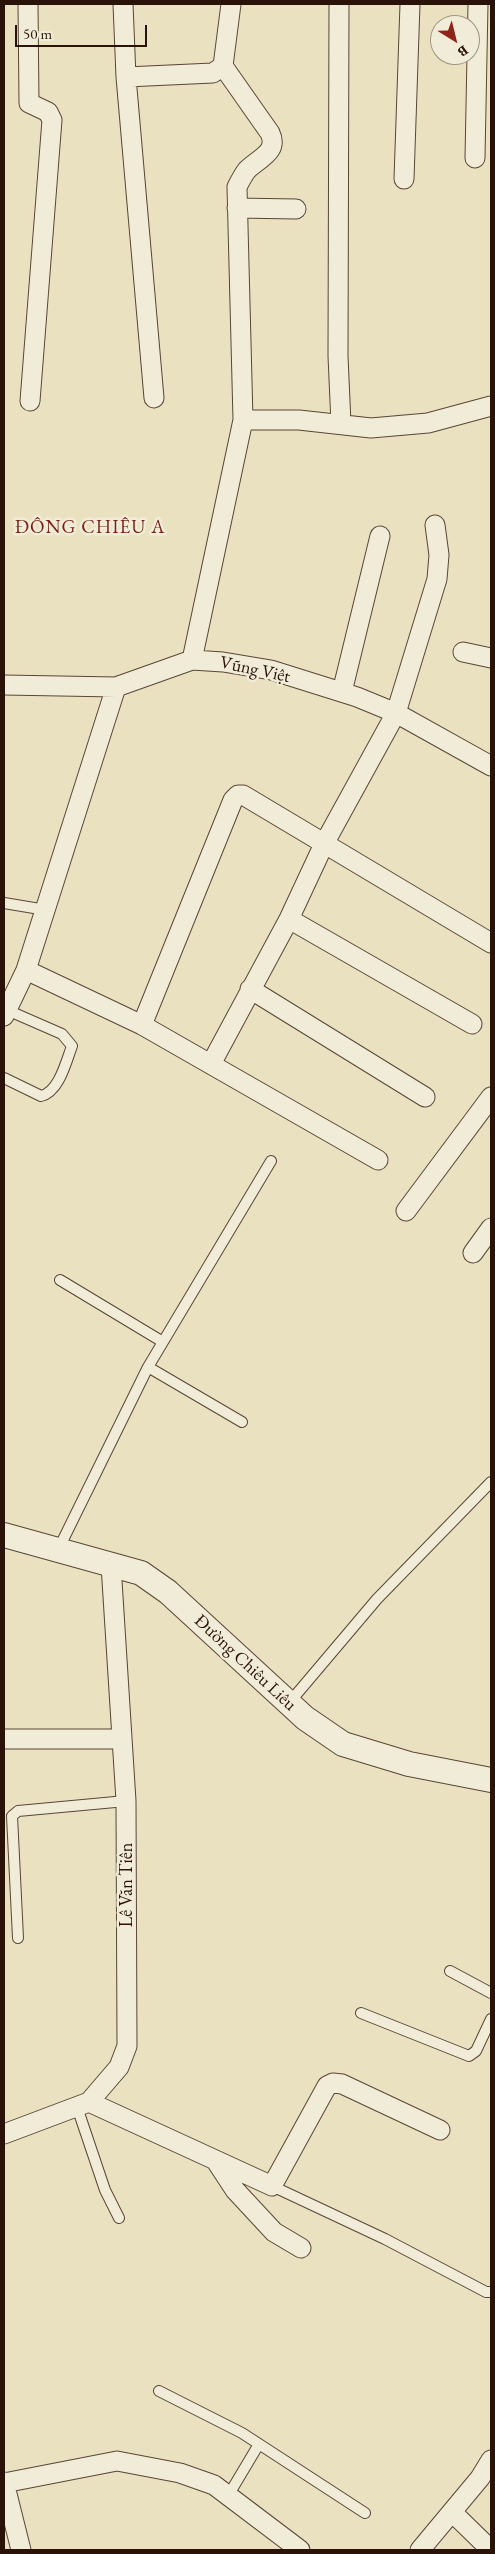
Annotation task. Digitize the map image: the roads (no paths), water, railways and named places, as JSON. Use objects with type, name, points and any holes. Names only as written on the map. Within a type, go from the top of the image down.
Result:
[{"type":"street","points":[[28,4],[29,103],[48,112],[52,120],[30,401]]},
{"type":"street","points":[[123,4],[126,77],[154,398]]},
{"type":"street","points":[[192,660],[243,420],[237,187],[248,169],[271,151],[272,138],[223,66],[231,4]]},
{"type":"street","points":[[339,4],[338,356],[341,424]]},
{"type":"street","points":[[404,179],[410,4]]},
{"type":"street","points":[[475,158],[478,4]]},
{"type":"street","points":[[126,77],[213,73],[223,66]]},
{"type":"street","points":[[237,208],[296,209]]},
{"type":"street","points":[[243,420],[298,420],[371,428],[428,423],[491,406]]},
{"type":"street","points":[[211,1064],[289,919],[324,844],[396,713],[437,579],[439,555],[435,525]]},
{"type":"street","points":[[342,692],[380,536]]},
{"type":"street","points":[[463,652],[491,658]]},
{"type":"street","name":"Vũng Việt","points":[[4,685],[116,687],[192,660],[224,662],[272,670],[342,692],[396,713],[491,764]]},
{"type":"street","points":[[5,1013],[26,970],[116,687]]},
{"type":"street","points":[[142,1025],[233,800],[238,795],[243,795],[491,943]]},
{"type":"street","points":[[289,919],[472,1024]]},
{"type":"street","points":[[26,970],[142,1025],[378,1160]]},
{"type":"street","points":[[250,989],[425,1097]]},
{"type":"street","points":[[406,1211],[491,1097]]},
{"type":"street","points":[[473,1253],[491,1228]]},
{"type":"street","name":"Đường Chiêu Liêu","points":[[4,1535],[141,1573],[168,1592],[305,1718],[343,1744],[409,1764],[491,1780]]},
{"type":"street","name":"Lê Văn Tiên","points":[[83,2104],[119,2067],[127,2046],[126,1801],[111,1565]]},
{"type":"street","points":[[4,1739],[122,1739]]},
{"type":"street","points":[[4,2134],[83,2104],[272,2186],[326,2086],[333,2083],[342,2084],[440,2130]]},
{"type":"street","points":[[215,2160],[235,2190],[260,2218],[274,2232],[301,2248]]},
{"type":"street","points":[[420,2550],[452,2512],[485,2483],[491,2460]]},
{"type":"street","points":[[21,2550],[4,2482],[117,2461],[180,2473],[214,2485],[300,2550]]},
{"type":"street","points":[[452,2512],[490,2550]]},
{"type":"lane","points":[[4,903],[46,910]]},
{"type":"lane","points":[[4,1078],[42,1096],[47,1095],[54,1087],[72,1046],[62,1034],[5,1013]]},
{"type":"lane","points":[[58,1550],[148,1367],[271,1161]]},
{"type":"lane","points":[[60,1280],[163,1342]]},
{"type":"lane","points":[[148,1367],[242,1422]]},
{"type":"lane","points":[[289,1703],[377,1599],[491,1482]]},
{"type":"lane","points":[[18,1938],[12,1816],[18,1810],[126,1801]]},
{"type":"lane","points":[[450,1971],[491,1993]]},
{"type":"lane","points":[[361,2013],[469,2056],[476,2051],[491,2019]]},
{"type":"lane","points":[[83,2104],[106,2190],[119,2218]]},
{"type":"lane","points":[[272,2186],[385,2239],[486,2292],[491,2292]]},
{"type":"lane","points":[[159,2391],[259,2444],[365,2513]]},
{"type":"lane","points":[[228,2496],[259,2444]]},
{"type":"district","name":"ĐÔNG CHIÊU A","points":[[90,528]]}]
